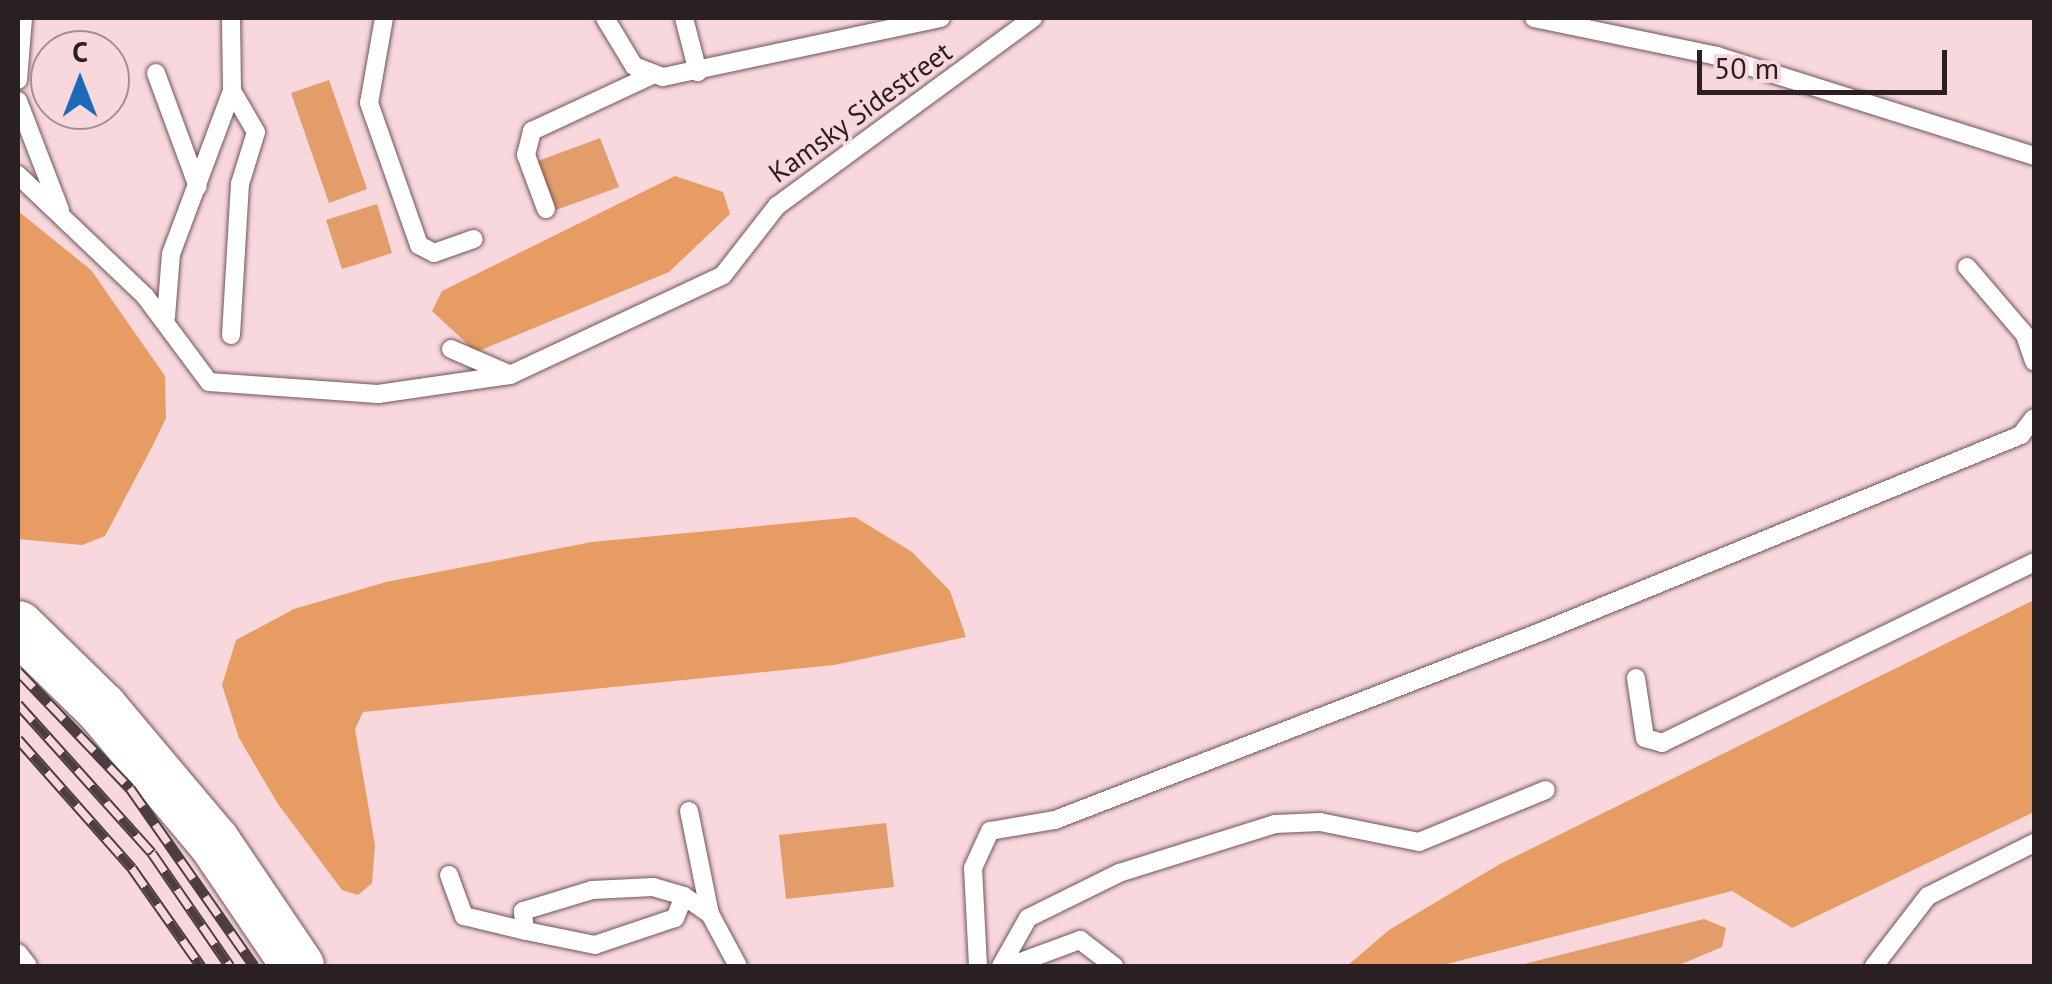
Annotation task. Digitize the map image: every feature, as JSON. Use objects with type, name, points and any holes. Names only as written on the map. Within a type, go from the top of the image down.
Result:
[{"type":"main road","points":[[18,627],[102,708],[214,842],[298,966]]},
{"type":"lane","points":[[18,80],[23,18]]},
{"type":"lane","points":[[166,318],[164,282],[232,91],[230,18]]},
{"type":"lane","points":[[384,18],[370,104],[418,245],[434,252],[474,239]]},
{"type":"lane","points":[[605,18],[634,66],[650,76]]},
{"type":"lane","points":[[684,18],[698,72]]},
{"type":"lane","name":"Kamsky Sidestreet","points":[[650,76],[698,72],[941,18]]},
{"type":"lane","name":"Kamsky Sidestreet","points":[[18,175],[60,211],[166,318],[172,340],[210,382],[378,394],[510,374],[723,275],[777,206],[1033,18]]},
{"type":"lane","points":[[1534,18],[1716,56],[2034,156]]},
{"type":"lane","points":[[156,74],[198,187]]},
{"type":"lane","points":[[546,209],[526,155],[532,131],[650,76]]},
{"type":"lane","points":[[232,91],[256,132],[240,184],[232,335]]},
{"type":"lane","points":[[18,102],[60,211]]},
{"type":"lane","points":[[1967,267],[2025,334],[2034,362]]},
{"type":"lane","points":[[451,349],[510,374]]},
{"type":"lane","points":[[978,966],[973,868],[990,831],[1055,820],[1543,631],[2022,436],[2034,418]]},
{"type":"lane","points":[[1636,678],[1645,738],[1662,743],[2034,562]]},
{"type":"lane","points":[[1001,966],[1028,918],[1119,874],[1275,824],[1320,822],[1418,842],[1546,790]]},
{"type":"lane","points":[[689,811],[710,914],[738,966]]},
{"type":"lane","points":[[1874,966],[1928,896],[2034,843]]},
{"type":"lane","points":[[448,875],[464,916],[595,945],[675,918],[684,896]]},
{"type":"lane","points":[[526,931],[523,911],[592,890],[653,887],[684,896],[710,914]]},
{"type":"lane","points":[[1010,966],[1080,940],[1114,966]]},
{"type":"lane","points":[[18,953],[28,966]]},
{"type":"shaded area","points":[[329,80],[367,189],[329,203],[291,93]]},
{"type":"shaded area","points":[[600,138],[619,187],[556,210],[538,161]]},
{"type":"shaded area","points":[[675,176],[723,192],[730,214],[669,272],[476,352],[432,311],[442,291]]},
{"type":"shaded area","points":[[377,204],[392,253],[342,269],[326,220]]},
{"type":"shaded area","points":[[18,211],[91,270],[165,376],[166,418],[152,447],[105,536],[82,545],[18,539]]},
{"type":"shaded area","points":[[855,517],[912,552],[950,591],[966,637],[834,665],[363,712],[355,729],[375,845],[372,883],[358,895],[342,890],[278,804],[239,738],[222,685],[236,640],[294,609],[386,582],[592,542]]},
{"type":"shaded area","points":[[2034,600],[2034,812],[1792,928],[1732,891],[1439,966],[1347,966],[1389,930],[1500,864]]},
{"type":"shaded area","points":[[886,823],[894,887],[786,899],[779,835]]},
{"type":"shaded area","points":[[1704,919],[1726,928],[1722,947],[1677,966],[1516,966]]},
{"type":"railway","points":[[18,671],[130,788],[254,966]]},
{"type":"railway","points":[[18,704],[152,853],[230,966]]},
{"type":"railway","points":[[18,739],[132,868],[201,966]]}]
